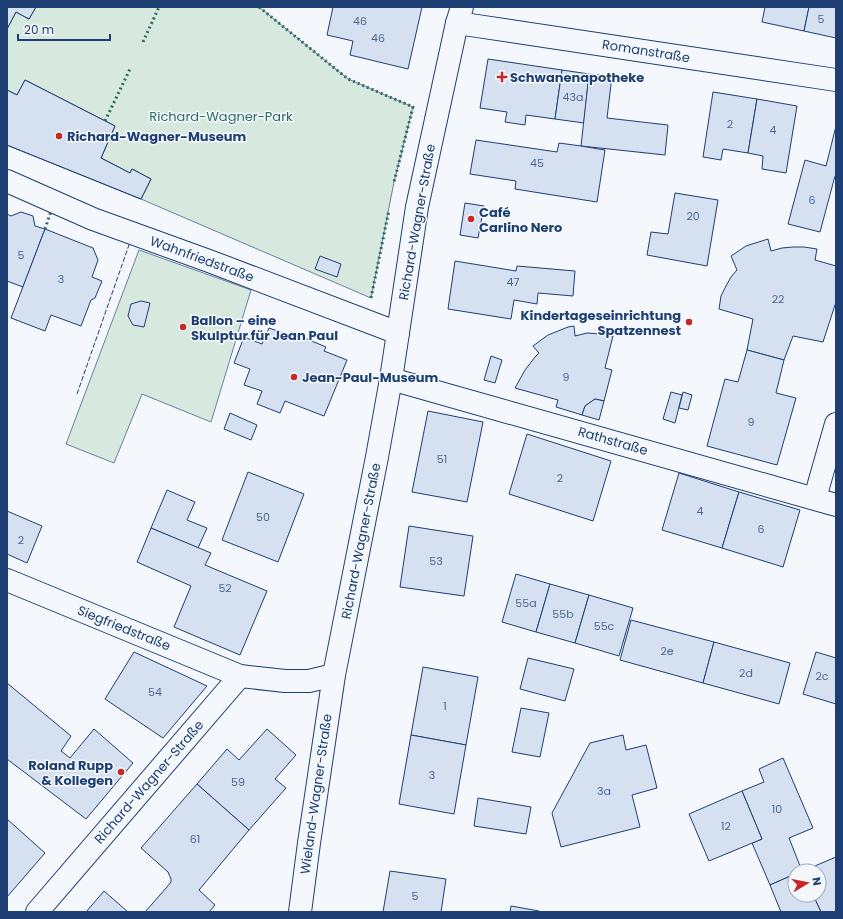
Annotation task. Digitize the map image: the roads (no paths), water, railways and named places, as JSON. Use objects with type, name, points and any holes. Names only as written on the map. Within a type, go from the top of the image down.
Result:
[{"type":"street","name":"Romanstraße","points":[[459,15],[836,80]]},
{"type":"street","name":"Richard-Wagner-Straße","points":[[334,675],[377,457],[391,378],[417,207],[459,15]]},
{"type":"street","name":"Wahnfriedstraße","points":[[7,181],[93,219],[210,261],[398,333]]},
{"type":"street","name":"Rathstraße","points":[[391,378],[836,505]]},
{"type":"street","points":[[815,498],[836,424]]},
{"type":"street","name":"Siegfriedstraße","points":[[7,580],[240,676]]},
{"type":"street","points":[[240,676],[285,681],[310,681],[334,675]]},
{"type":"street","name":"Wieland-Wagner-Straße","points":[[300,912],[334,675]]},
{"type":"street","name":"Richard-Wagner-Straße","points":[[37,912],[240,676]]},
{"type":"place","name":"Schwanenapotheke","points":[[502,77]]},
{"type":"place","name":"Richard-Wagner-Museum","points":[[59,136]]},
{"type":"place","name":"Café Carlino Nero","points":[[471,219]]},
{"type":"place","name":"Kindertageseinrichtung Spatzennest","points":[[689,322]]},
{"type":"place","name":"Ballon – eine Skulptur für Jean Paul","points":[[183,327]]},
{"type":"place","name":"Jean-Paul-Museum","points":[[294,377]]},
{"type":"place","name":"Roland Rupp & Kollegen","points":[[121,772]]},
{"type":"park label","name":"Richard-Wagner-Park","points":[[221,116]]}]
